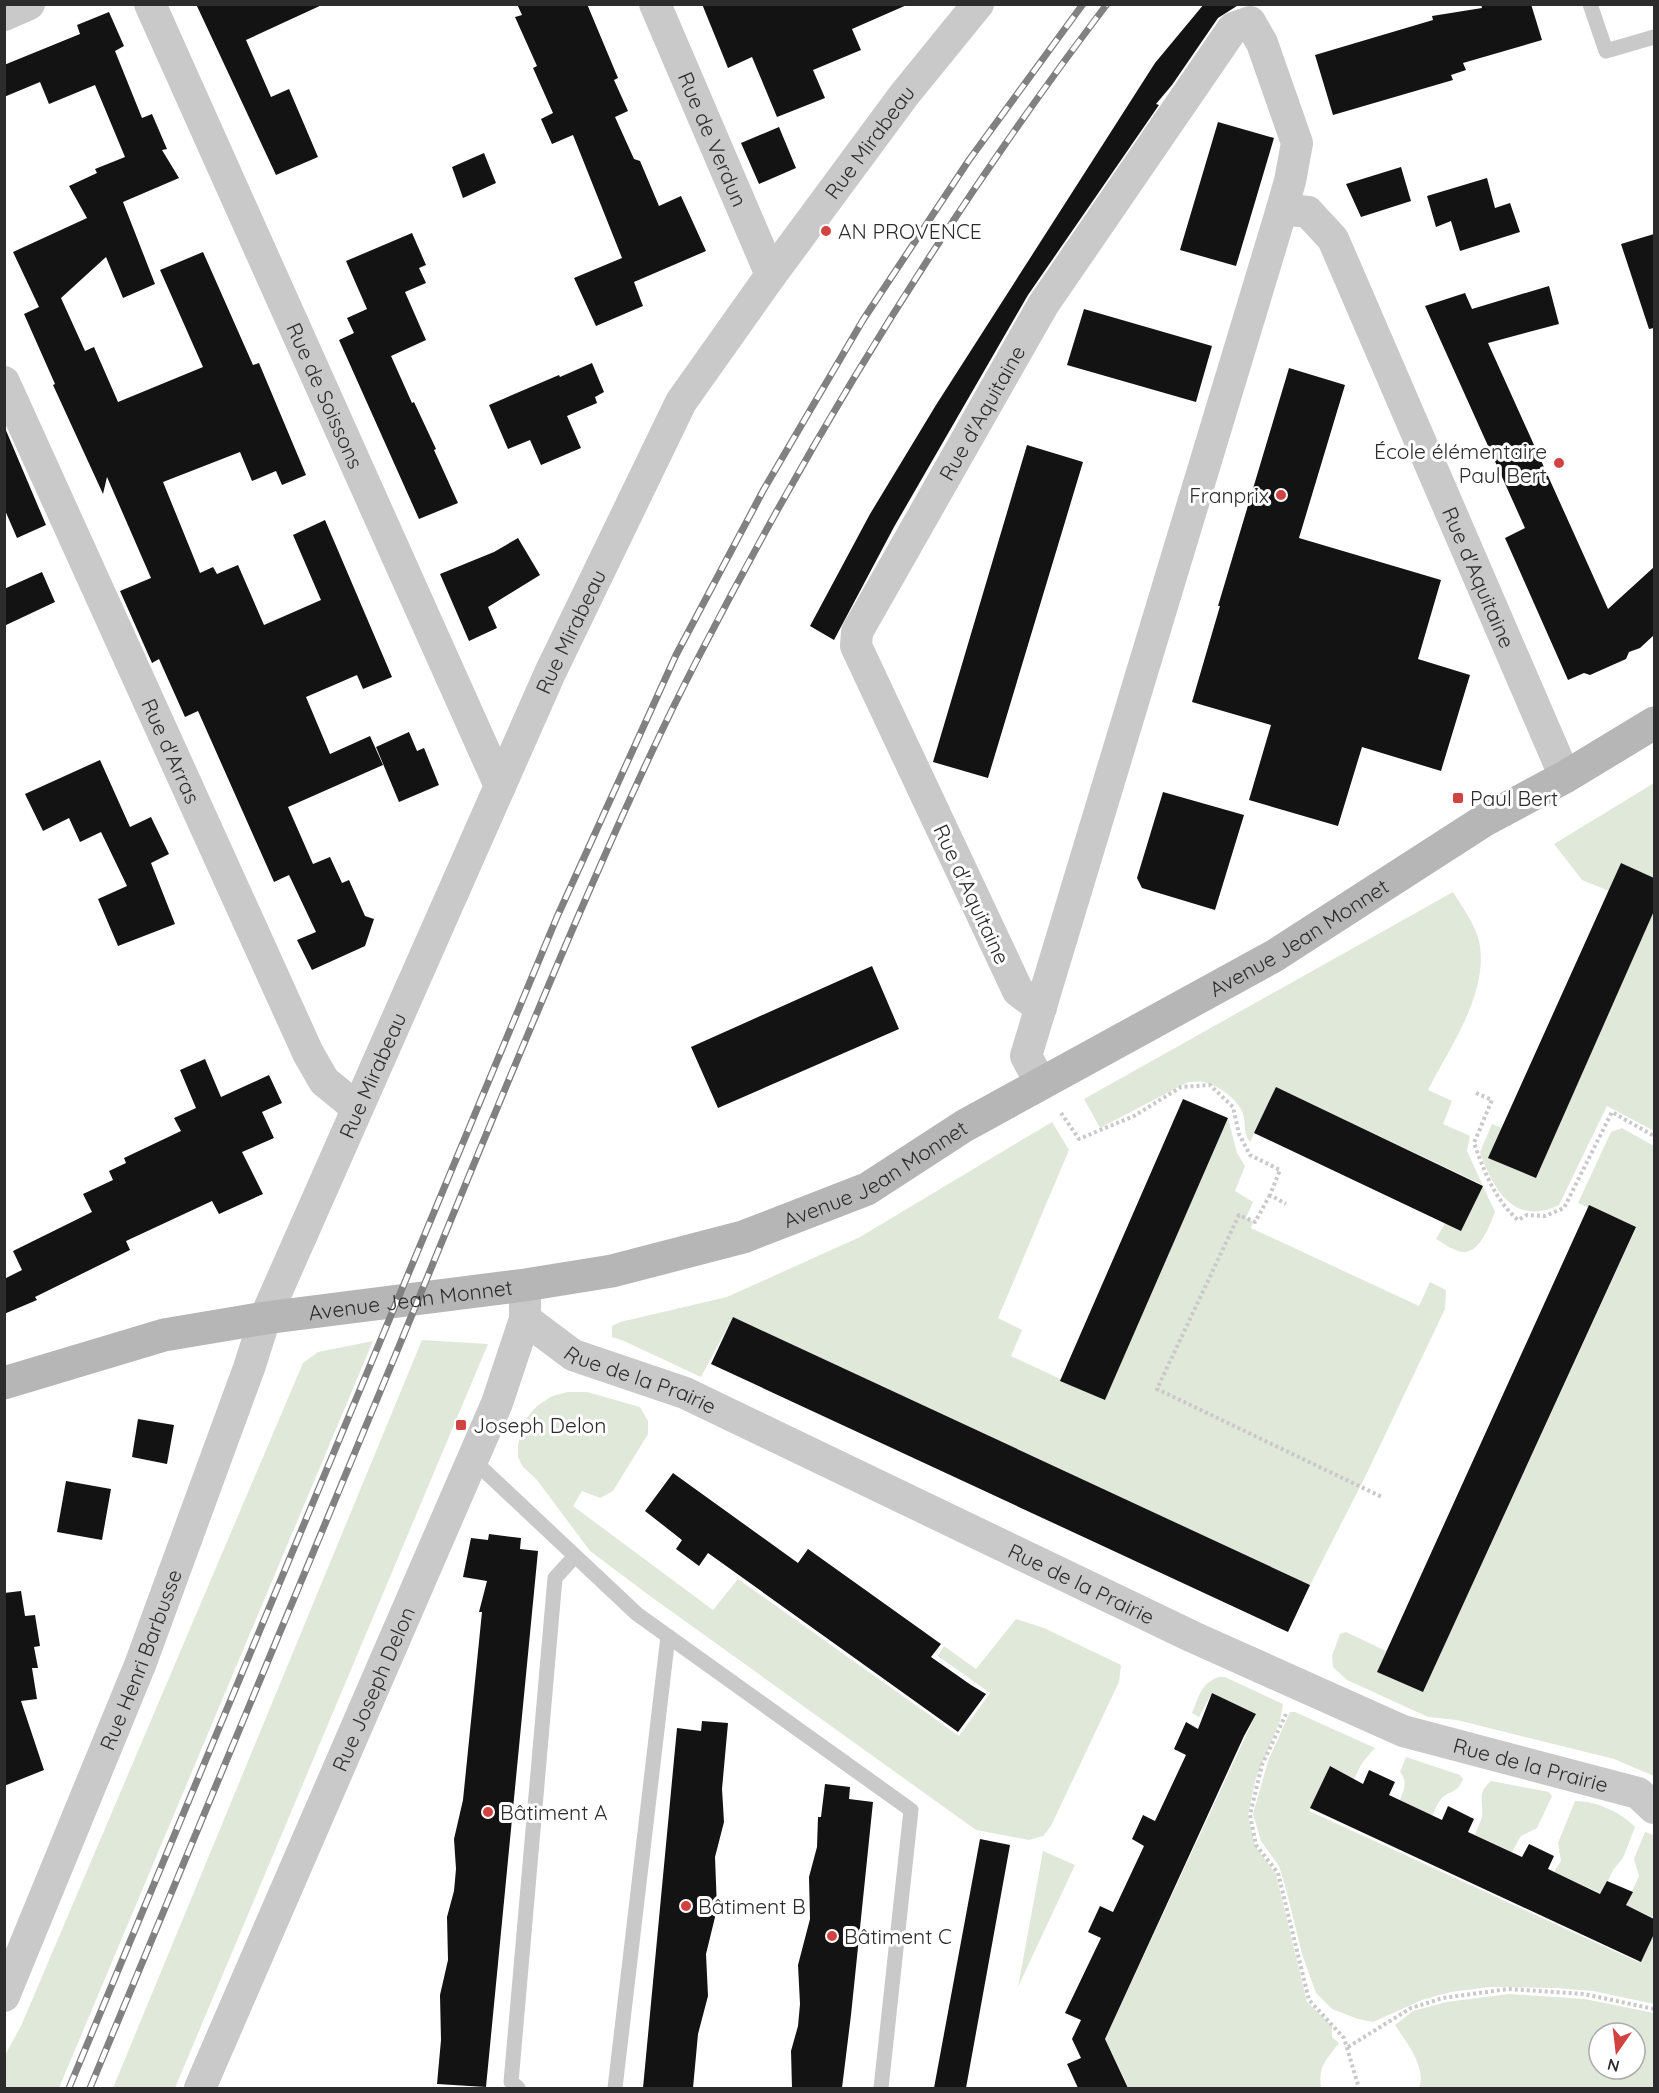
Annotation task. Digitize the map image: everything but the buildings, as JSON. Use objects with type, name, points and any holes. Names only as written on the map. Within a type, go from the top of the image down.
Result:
[{"type":"main road","name":"Avenue Jean Monnet","points":[[4,1383],[164,1335],[265,1318],[525,1285],[612,1270],[743,1237],[867,1189],[964,1126],[1275,956],[1485,820],[1565,777],[1654,723]]},
{"type":"street","points":[[4,15],[29,4]]},
{"type":"street","name":"Rue de Soissons","points":[[150,4],[500,786]]},
{"type":"street","name":"Rue de Verdun","points":[[655,4],[771,275]]},
{"type":"street","name":"Rue Mirabeau","points":[[265,1318],[555,662],[681,402],[771,275],[904,95],[978,4]]},
{"type":"street","name":"Rue d'Aquitaine","points":[[1041,1008],[1018,991],[856,646],[857,632],[1043,305],[1233,28],[1250,22],[1262,43],[1297,143],[1290,181],[1041,1008],[1026,1056],[1041,1084]]},
{"type":"street","name":"Rue d'Aquitaine","points":[[1282,209],[1308,212],[1333,239],[1565,777]]},
{"type":"street","name":"Rue d'Arras","points":[[4,382],[308,1053],[324,1081],[357,1108]]},
{"type":"street","name":"Rue Joseph Delon","points":[[200,2088],[497,1403],[525,1319],[525,1285]]},
{"type":"street","name":"Rue Henri Barbusse","points":[[4,1996],[140,1665],[249,1368],[265,1318]]},
{"type":"street","name":"Rue de la Prairie","points":[[525,1319],[573,1355],[685,1393],[1183,1632],[1403,1731],[1638,1793],[1654,1808]]},
{"type":"lane","points":[[1590,4],[1606,51],[1654,37]]},
{"type":"lane","points":[[472,1459],[637,1614],[911,1810],[881,2088]]},
{"type":"lane","points":[[518,2088],[511,2082],[555,1578],[575,1556]]},
{"type":"lane","points":[[615,2088],[668,1636]]},
{"type":"path","points":[[1041,1084],[1079,1139],[1134,1116],[1181,1087],[1210,1085],[1233,1107],[1239,1134],[1250,1155],[1280,1170],[1270,1195],[1255,1222],[1239,1215],[1157,1389],[1382,1497]]},
{"type":"path","points":[[1476,1093],[1492,1100],[1474,1143],[1483,1169],[1504,1208],[1518,1220],[1527,1215],[1545,1216],[1564,1208],[1612,1112],[1654,1136]]},
{"type":"path","points":[[1270,1195],[1286,1204]]},
{"type":"path","points":[[1287,1712],[1262,1765],[1250,1815],[1256,1845],[1278,1873],[1309,2000],[1335,2027],[1348,2047],[1359,2088]]},
{"type":"path","points":[[1348,2047],[1411,2008],[1443,1998],[1508,1989],[1584,1994],[1654,2009]]},
{"type":"shaded area","points":[[1654,783],[1654,878],[1621,863],[1609,891],[1582,880],[1554,844]]},
{"type":"shaded area","points":[[1453,892],[1471,922],[1479,941],[1481,960],[1479,979],[1466,1018],[1428,1090],[1452,1101],[1443,1124],[1470,1136],[1467,1151],[1482,1185],[1277,1088],[1250,1142],[1243,1114],[1237,1103],[1221,1089],[1201,1082],[1188,1082],[1100,1128],[1084,1099]]},
{"type":"shaded area","points":[[1654,911],[1654,1131],[1607,1106],[1559,1205],[1543,1211],[1518,1208],[1499,1191],[1480,1152],[1492,1124],[1502,1128],[1536,1178]]},
{"type":"shaded area","points":[[1228,1118],[1237,1153],[1245,1166],[1235,1191],[1253,1202],[1246,1218],[1253,1221],[1251,1228],[1419,1306],[1430,1282],[1446,1290],[1445,1309],[1366,1475],[1310,1585],[733,1317],[701,1377],[612,1337],[612,1326],[620,1322],[727,1297],[860,1237],[1052,1122],[1069,1150],[998,1318],[1022,1330],[1011,1356],[1105,1400]]},
{"type":"shaded area","points":[[1622,1128],[1654,1146],[1654,1776],[1614,1759],[1457,1720],[1428,1717],[1347,1680],[1333,1667],[1332,1656],[1340,1634],[1346,1632],[1386,1651],[1377,1672],[1423,1692],[1636,1228],[1578,1203],[1611,1132]]},
{"type":"shaded area","points":[[1483,1185],[1495,1212],[1477,1245],[1472,1250],[1458,1251],[1436,1239],[1445,1223]]},
{"type":"shaded area","points":[[422,1340],[488,1344],[175,2088],[113,2088]]},
{"type":"shaded area","points":[[373,1341],[59,2088],[5,2088],[5,2055],[21,2026],[303,1363],[318,1352]]},
{"type":"shaded area","points":[[568,1392],[587,1392],[640,1407],[648,1421],[648,1434],[613,1491],[600,1498],[582,1491],[573,1506],[713,1610],[738,1579],[959,1736],[990,1693],[938,1656],[944,1646],[976,1669],[1016,1619],[1044,1628],[1121,1665],[1119,1682],[1051,1826],[1043,1836],[1029,1840],[976,1830],[590,1551],[537,1480],[523,1467],[518,1457],[518,1444],[523,1425],[529,1415],[537,1406],[552,1396]]},
{"type":"shaded area","points":[[1219,1677],[1225,1677],[1283,1704],[1280,1721],[1256,1778],[1248,1815],[1255,1846],[1276,1874],[1307,2002],[1332,2026],[1332,2037],[1339,2043],[1322,2069],[1321,2088],[1129,2088],[1105,2039],[1256,1714],[1212,1693],[1199,1717],[1192,1713],[1204,1687]]},
{"type":"shaded area","points":[[1290,1712],[1295,1712],[1375,1748],[1362,1763],[1354,1779],[1330,1766],[1309,1811],[1638,1962],[1644,1956],[1654,1934],[1654,2004],[1593,1991],[1490,1987],[1451,1992],[1422,2000],[1373,2022],[1332,2009],[1316,1993],[1302,1954],[1279,1866],[1261,1841],[1253,1814],[1268,1761]]},
{"type":"shaded area","points":[[1406,1757],[1460,1775],[1463,1779],[1456,1789],[1441,1800],[1432,1816],[1400,1800],[1405,1782],[1400,1772]]},
{"type":"shaded area","points":[[1491,1781],[1549,1792],[1552,1796],[1537,1828],[1521,1836],[1512,1852],[1475,1835],[1482,1817],[1482,1794]]},
{"type":"shaded area","points":[[1575,1801],[1608,1808],[1635,1827],[1623,1858],[1613,1870],[1602,1894],[1554,1872],[1561,1861],[1558,1843]]},
{"type":"shaded area","points":[[1645,1832],[1654,1835],[1654,1918],[1626,1905],[1639,1876],[1634,1859]]},
{"type":"shaded area","points":[[1043,1851],[1075,1865],[1018,1987]]},
{"type":"shaded area","points":[[1509,1994],[1585,1999],[1654,2013],[1654,2088],[1419,2088],[1421,2080],[1418,2063],[1395,2025],[1413,2011],[1446,2002]]},
{"type":"railway","points":[[69,2088],[557,917],[676,655],[764,489],[863,320],[969,160],[1083,4]]},
{"type":"railway","points":[[90,2088],[534,1020],[608,848],[667,721],[698,658],[790,488],[888,322],[994,160],[1107,4]]},
{"type":"place","name":"AN PROVENCE","points":[[826,231]]},
{"type":"place","name":"École élémentaire Paul Bert","points":[[1559,463]]},
{"type":"place","name":"Franprix","points":[[1281,495]]},
{"type":"place","name":"Paul Bert","points":[[1458,798]]},
{"type":"place","name":"Joseph Delon","points":[[461,1425]]},
{"type":"place","name":"Bâtiment A","points":[[488,1812]]},
{"type":"place","name":"Bâtiment B","points":[[686,1906]]},
{"type":"place","name":"Bâtiment C","points":[[832,1936]]}]
